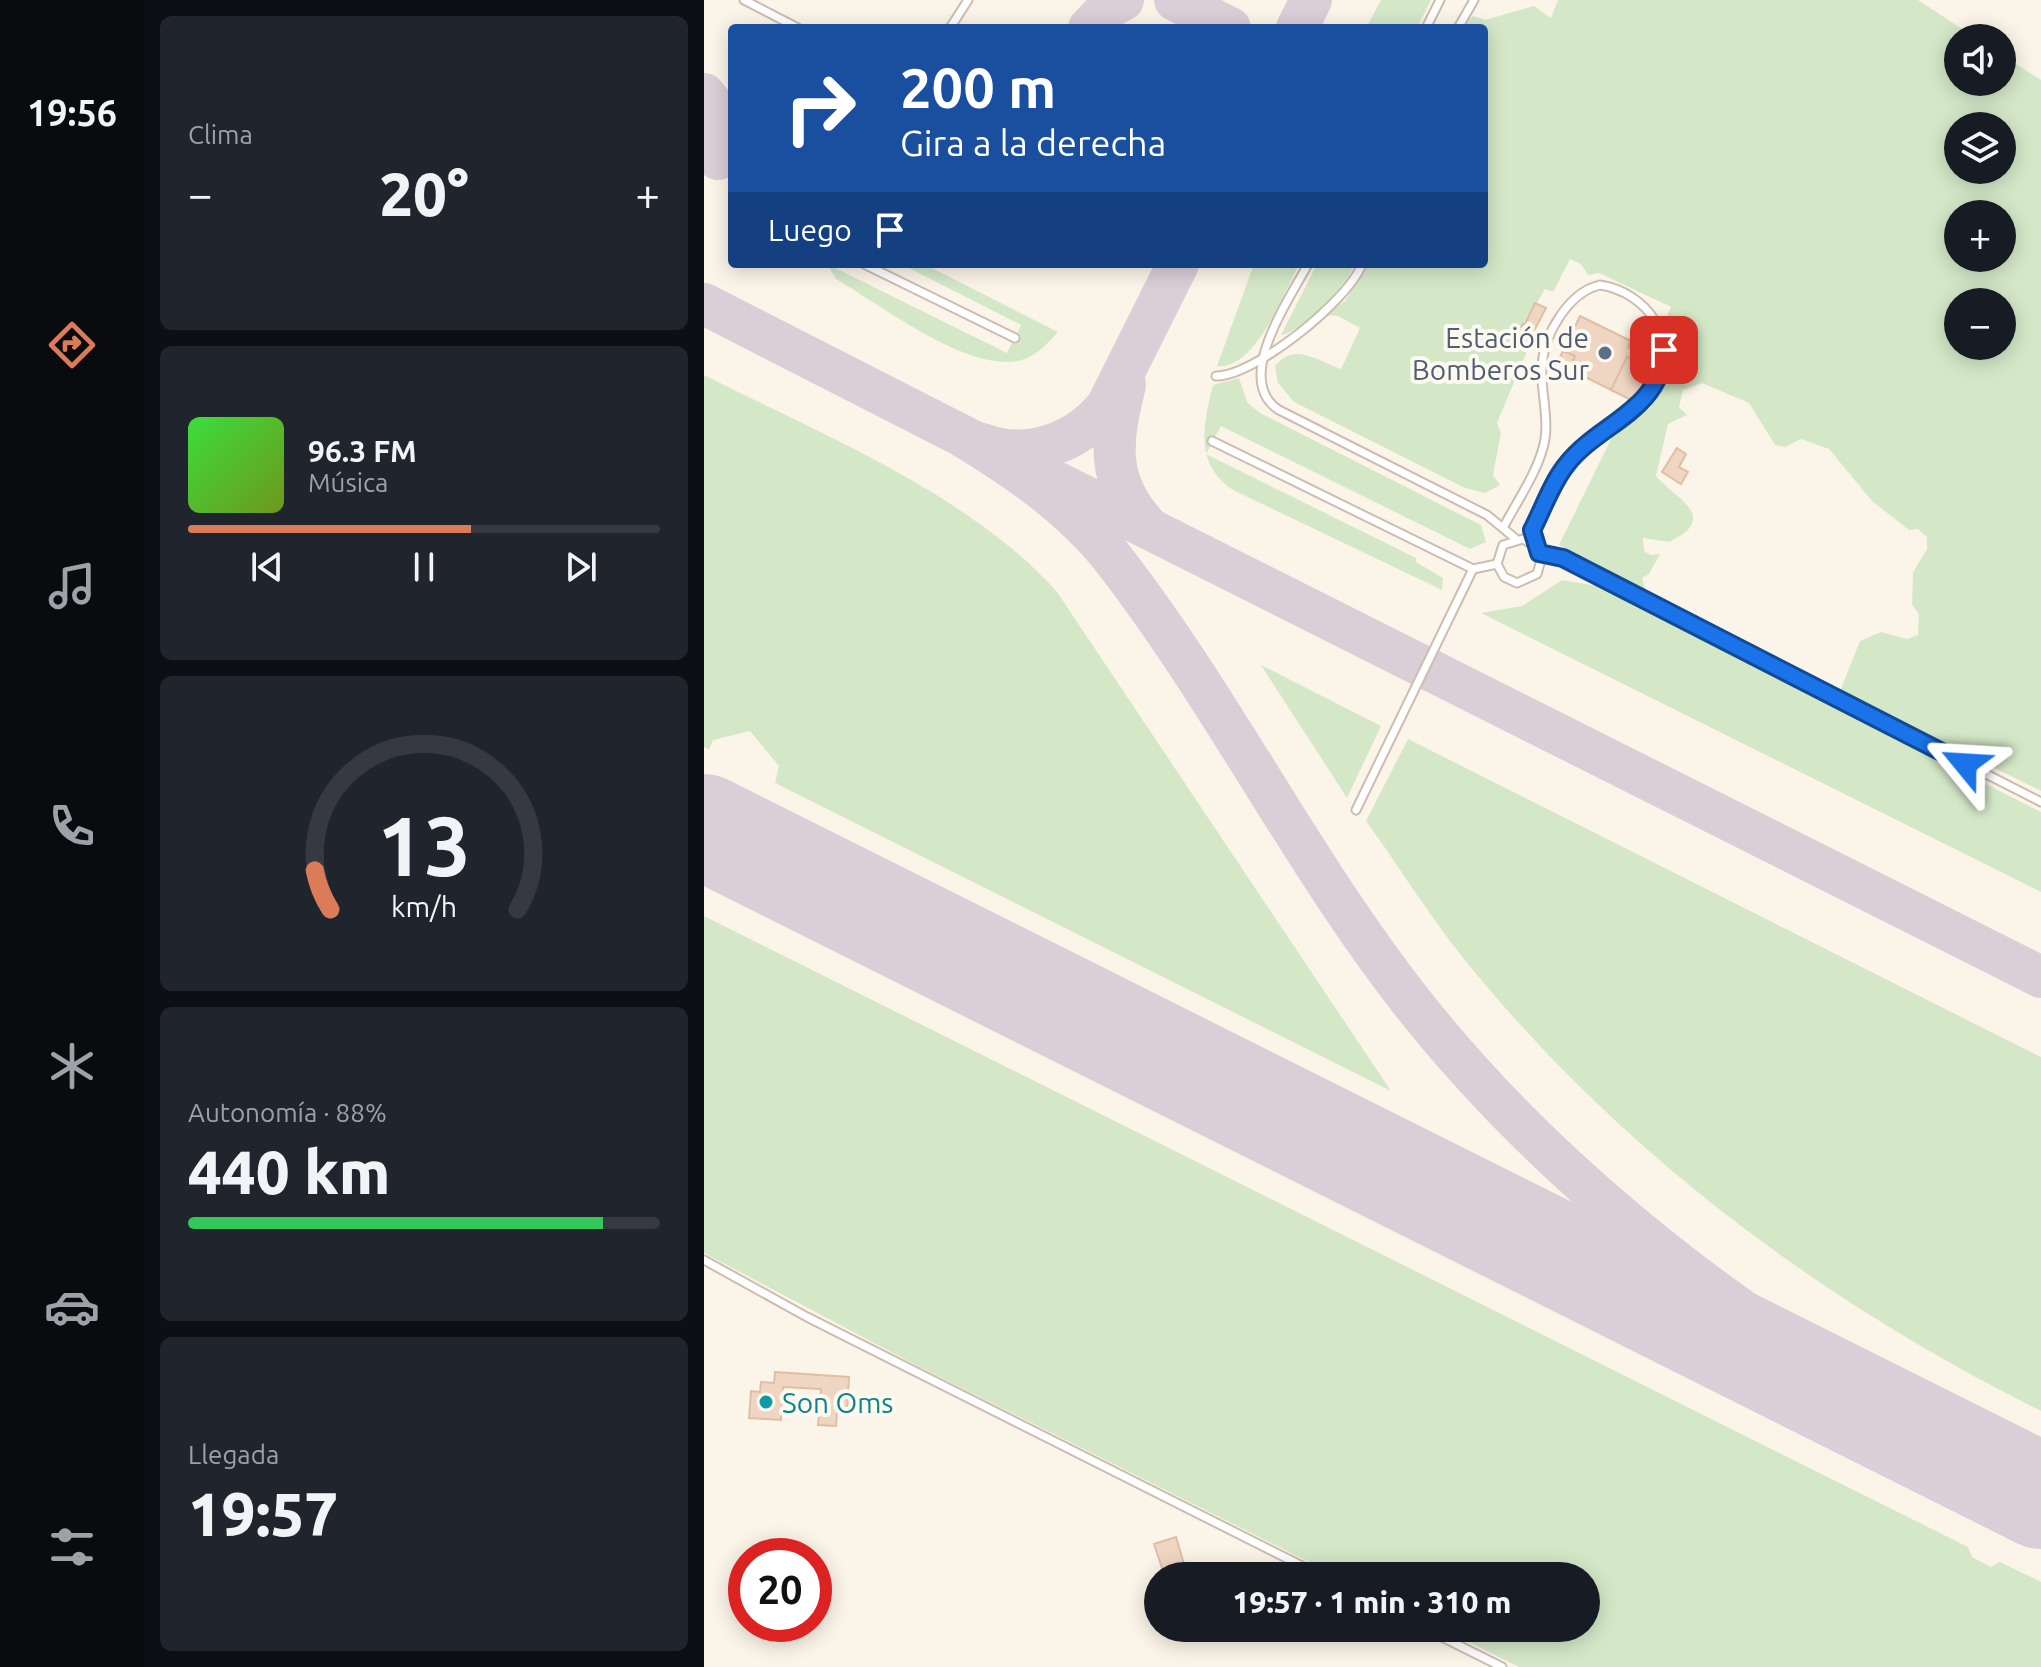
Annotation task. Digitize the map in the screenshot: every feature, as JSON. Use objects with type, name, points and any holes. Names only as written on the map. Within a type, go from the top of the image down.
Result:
[{"type":"lane","points":[[744,0],[790,24]]},
{"type":"lane","points":[[955,24],[968,0]]},
{"type":"lane","points":[[1428,24],[1440,0]]},
{"type":"lane","points":[[1460,24],[1474,0]]},
{"type":"lane","points":[[872,268],[1015,338]]},
{"type":"lane","points":[[1306,268],[1263,356],[1260,384],[1272,406],[1487,515],[1516,539],[1537,550],[1563,558],[2041,802]]},
{"type":"lane","points":[[1216,376],[1240,370],[1263,356],[1335,301],[1354,280],[1360,268]]},
{"type":"lane","points":[[1503,528],[1543,451],[1546,436],[1542,366],[1545,351],[1566,308],[1577,295],[1600,285],[1635,299],[1658,327],[1664,360],[1646,397],[1636,409],[1576,453],[1565,466],[1532,530],[1540,567],[1525,582],[1510,581],[1497,564],[1499,551],[1516,539]]},
{"type":"lane","points":[[1212,441],[1473,569],[1497,564]]},
{"type":"lane","points":[[1356,810],[1473,569]]},
{"type":"lane","points":[[704,1260],[807,1317],[1294,1562]]},
{"type":"lane","points":[[1452,1642],[1502,1667]]},
{"type":"green space","points":[[1381,0],[1431,0],[1419,24],[1368,24]]},
{"type":"green space","points":[[1558,0],[1918,0],[1955,24],[1944,24],[1944,96],[2016,96],[2016,64],[2041,80],[2041,791],[1840,691],[1860,641],[1881,632],[1907,639],[1918,635],[1919,614],[1912,605],[1913,572],[1927,549],[1927,537],[1918,529],[1909,530],[1872,501],[1829,449],[1801,439],[1785,447],[1775,445],[1749,403],[1702,383],[1683,390],[1679,407],[1687,415],[1668,424],[1656,476],[1689,508],[1693,516],[1692,524],[1669,542],[1643,538],[1644,551],[1651,555],[1660,554],[1649,574],[1642,578],[1646,592],[1559,545],[1614,433],[1651,407],[1672,365],[1665,320],[1671,307],[1599,273],[1588,275],[1581,264],[1570,259],[1553,292],[1545,289],[1513,344],[1527,351],[1497,423],[1501,433],[1493,475],[1500,485],[1485,493],[1465,488],[1294,402],[1278,383],[1275,366],[1290,355],[1306,355],[1341,369],[1360,328],[1338,316],[1325,315],[1344,302],[1366,268],[1488,268],[1488,24],[1466,24],[1473,16],[1485,20],[1534,6],[1551,18]]},
{"type":"green space","points":[[829,268],[835,268],[1007,353],[1021,325],[909,268],[932,268],[1058,332],[1042,348],[1022,360],[986,360],[919,331],[836,279]]},
{"type":"green space","points":[[1253,268],[1297,268],[1256,343],[1231,364],[1217,366]]},
{"type":"green space","points":[[1315,268],[1353,268],[1323,306],[1301,325],[1281,335]]},
{"type":"green space","points":[[704,375],[844,444],[938,496],[1022,557],[1057,592],[1391,1091],[775,783],[779,766],[750,731],[713,740],[709,750],[704,747]]},
{"type":"green space","points":[[1239,378],[1247,402],[1260,413],[1481,525],[1486,542],[1470,549],[1221,426],[1206,453],[1206,415],[1213,385]]},
{"type":"green space","points":[[1207,454],[1416,558],[1416,562],[1443,578],[1442,590],[1233,490],[1212,468]]},
{"type":"green space","points":[[1562,580],[1597,586],[2041,812],[2041,892],[1481,613],[1522,606]]},
{"type":"green space","points":[[1261,665],[1381,726],[1347,798]]},
{"type":"green space","points":[[1408,739],[2041,1057],[2041,1411],[1881,1322],[1804,1272],[1730,1218],[1592,1099],[1528,1033],[1454,947],[1366,821]]},
{"type":"green space","points":[[704,916],[1968,1547],[1972,1557],[1991,1567],[2000,1562],[2041,1582],[2041,1667],[1519,1667],[1469,1642],[1600,1642],[1600,1562],[1309,1562],[910,1362],[704,1253]]},
{"type":"building","points":[[1535,303],[1546,308],[1535,329],[1525,324]]},
{"type":"building","name":"Estación de Bomberos Sur","points":[[1580,316],[1631,341],[1628,347],[1655,360],[1651,369],[1627,357],[1611,390],[1569,369],[1575,356],[1563,351]]},
{"type":"building","points":[[1523,324],[1534,329],[1524,350],[1513,344]]},
{"type":"building","points":[[1563,351],[1575,356],[1569,369],[1557,363]]},
{"type":"building","points":[[1627,357],[1651,369],[1635,402],[1611,390]]},
{"type":"building","points":[[1677,448],[1686,454],[1679,467],[1688,472],[1681,484],[1662,472]]},
{"type":"building","name":"Son Oms","points":[[775,1372],[849,1377],[847,1413],[837,1412],[836,1426],[818,1425],[821,1389],[783,1387],[781,1420],[749,1418],[751,1391],[760,1392],[761,1382],[774,1383]]},
{"type":"building","points":[[1176,1537],[1183,1562],[1160,1562],[1154,1544]]},
{"type":"taxiway","points":[[1093,24],[1108,8],[1123,0]]},
{"type":"taxiway","points":[[1175,0],[1222,24]]},
{"type":"taxiway","points":[[1299,24],[1311,0]]},
{"type":"taxiway","points":[[704,94],[715,109],[720,125],[718,159]]},
{"type":"taxiway","points":[[982,444],[999,449],[1034,449],[1066,439],[1095,419],[1107,406],[1176,268]]},
{"type":"taxiway","points":[[704,304],[988,449]]},
{"type":"taxiway","points":[[1125,385],[1117,425],[1115,460],[1124,493],[1148,527]]},
{"type":"taxiway","points":[[964,437],[1040,488],[1107,551],[1186,661],[1370,946],[1410,1000],[1513,1116],[1628,1222],[1752,1317],[1882,1402],[2041,1491]]},
{"type":"taxiway","points":[[1058,483],[2041,977]]},
{"type":"taxiway","points":[[704,825],[726,838]]},
{"type":"runway","points":[[704,827],[2041,1496]]},
{"type":"place","name":"Estación de Bomberos Sur","points":[[1605,353]]},
{"type":"place","name":"Son Oms","points":[[766,1402]]},
{"type":"route","points":[[1664,350],[1664,360],[1655,379],[1636,409],[1576,453],[1565,466],[1532,530],[1539,553],[1563,558],[1965,764]]}]
